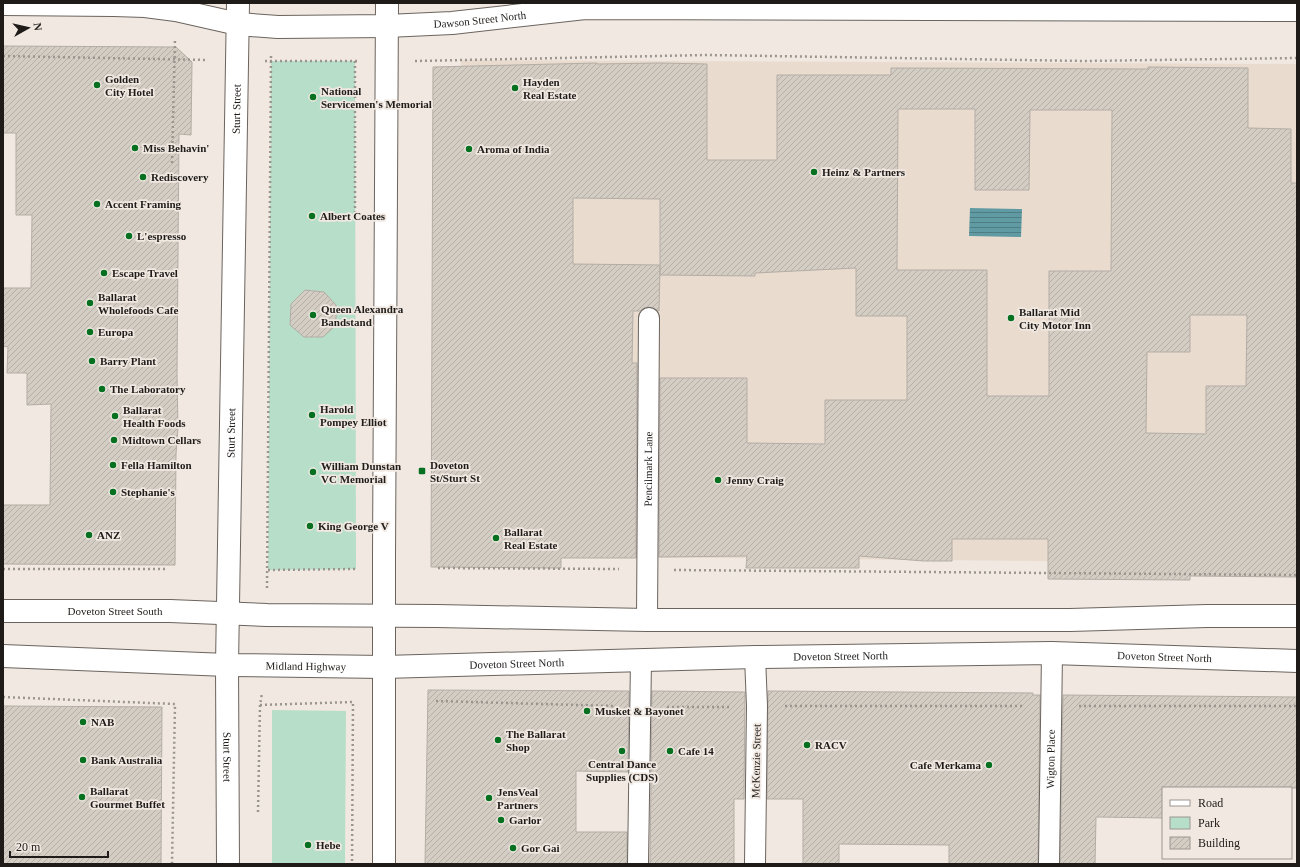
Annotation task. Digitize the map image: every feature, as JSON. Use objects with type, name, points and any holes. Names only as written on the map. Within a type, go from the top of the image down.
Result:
[{"type":"main road","name":"Sturt Street","points":[[228,864],[227,614],[238,70],[238,3]]},
{"type":"main road","points":[[384,864],[387,3]]},
{"type":"main road","name":"Dawson Street North","points":[[3,4],[145,6],[176,10],[238,24],[278,27],[452,24],[585,8],[1297,10]]},
{"type":"main road","name":"Doveton Street South","points":[[3,611],[170,611],[227,614]]},
{"type":"main road","points":[[227,614],[385,615],[647,620],[1070,620],[1207,616],[1297,616]]},
{"type":"main road","name":"Doveton Street North","points":[[384,667],[755,657],[1052,653],[1297,661]]},
{"type":"main road","points":[[3,656],[227,665]]},
{"type":"main road","name":"Midland Highway","points":[[227,665],[384,667]]},
{"type":"lane","name":"Pencilmark Lane","points":[[647,620],[649,318]]},
{"type":"lane","name":"Wigton Place","points":[[1049,864],[1052,653]]},
{"type":"lane","name":"McKenzie Street","points":[[755,657],[757,706],[755,864]]},
{"type":"lane","points":[[638,864],[641,660]]},
{"type":"path","points":[[451,62],[707,55],[1084,61],[1297,58]]},
{"type":"path","points":[[172,162],[175,60]]},
{"type":"path","points":[[272,61],[268,570],[356,569]]},
{"type":"path","points":[[438,568],[1297,575]]},
{"type":"path","points":[[3,569],[167,569]]},
{"type":"path","points":[[3,697],[175,704],[172,864]]},
{"type":"path","points":[[436,701],[640,707],[1297,706]]},
{"type":"path","points":[[258,816],[260,705],[353,702],[352,864]]},
{"type":"shaded area","points":[[461,60],[1297,64],[1297,563],[460,556]]},
{"type":"green space","points":[[271,61],[355,61],[356,569],[268,570]]},
{"type":"green space","points":[[272,710],[346,711],[345,864],[272,864]]},
{"type":"water","points":[[970,208],[1022,209],[1021,237],[969,236]]},
{"type":"building","points":[[3,46],[176,47],[192,62],[191,135],[179,134],[178,428],[176,454],[175,565],[3,564],[3,505],[50,505],[51,404],[27,405],[27,373],[7,373],[8,347],[3,346],[3,288],[31,288],[32,215],[16,215],[16,133],[3,133]]},
{"type":"building","points":[[597,63],[707,64],[707,160],[777,160],[777,75],[891,75],[891,68],[1248,68],[1248,128],[1291,129],[1291,183],[1297,183],[1297,577],[1190,576],[1190,580],[1048,579],[1048,539],[952,539],[952,561],[924,561],[859,556],[859,568],[746,568],[747,556],[659,557],[660,378],[747,378],[747,443],[825,444],[825,400],[907,400],[907,316],[856,316],[856,268],[755,273],[755,276],[660,275],[660,265],[659,311],[649,307],[640,311],[633,311],[632,363],[637,363],[636,558],[561,558],[561,568],[431,567],[433,67]],"holes":[[[898,109],[975,109],[975,190],[1029,190],[1030,110],[1112,110],[1111,271],[1049,271],[1049,396],[987,396],[987,270],[897,270]],[[573,198],[660,199],[660,265],[573,264]],[[1190,315],[1247,315],[1246,386],[1206,386],[1206,434],[1146,433],[1147,352],[1190,352]]]},
{"type":"building","name":"Queen Alexandra Bandstand","points":[[305,290],[324,292],[336,305],[336,325],[323,337],[304,337],[290,325],[291,304]]},
{"type":"building","points":[[428,690],[629,691],[628,772],[576,771],[576,832],[627,832],[627,864],[425,864]]},
{"type":"building","points":[[652,691],[745,692],[744,799],[734,799],[734,864],[650,864]]},
{"type":"building","points":[[768,691],[1033,693],[1033,695],[1040,695],[1038,864],[949,864],[949,845],[839,844],[839,864],[803,864],[803,799],[767,799]]},
{"type":"building","points":[[1063,695],[1297,697],[1297,788],[1162,787],[1162,818],[1096,817],[1095,864],[1060,864]]},
{"type":"building","points":[[3,706],[162,707],[161,864],[3,864]]},
{"type":"place","name":"Golden City Hotel","points":[[97,85]]},
{"type":"place","name":"Hayden Real Estate","points":[[515,88]]},
{"type":"place","name":"National Servicemen's Memorial","points":[[313,97]]},
{"type":"place","name":"Miss Behavin'","points":[[135,148]]},
{"type":"place","name":"Aroma of India","points":[[469,149]]},
{"type":"place","name":"Heinz & Partners","points":[[814,172]]},
{"type":"place","name":"Rediscovery","points":[[143,177]]},
{"type":"place","name":"Accent Framing","points":[[97,204]]},
{"type":"place","name":"Albert Coates","points":[[312,216]]},
{"type":"place","name":"L'espresso","points":[[129,236]]},
{"type":"place","name":"Escape Travel","points":[[104,273]]},
{"type":"place","name":"Ballarat Wholefoods Cafe","points":[[90,303]]},
{"type":"place","name":"Queen Alexandra Bandstand","points":[[313,315]]},
{"type":"place","name":"Ballarat Mid City Motor Inn","points":[[1011,318]]},
{"type":"place","name":"Europa","points":[[90,332]]},
{"type":"place","name":"Barry Plant","points":[[92,361]]},
{"type":"place","name":"The Laboratory","points":[[102,389]]},
{"type":"place","name":"Harold Pompey Elliot","points":[[312,415]]},
{"type":"place","name":"Ballarat Health Foods","points":[[115,416]]},
{"type":"place","name":"Midtown Cellars","points":[[114,440]]},
{"type":"place","name":"Fella Hamilton","points":[[113,465]]},
{"type":"place","name":"Doveton St/Sturt St","points":[[422,471]]},
{"type":"place","name":"William Dunstan VC Memorial","points":[[313,472]]},
{"type":"place","name":"Jenny Craig","points":[[718,480]]},
{"type":"place","name":"Stephanie's","points":[[113,492]]},
{"type":"place","name":"King George V","points":[[310,526]]},
{"type":"place","name":"ANZ","points":[[89,535]]},
{"type":"place","name":"Ballarat Real Estate","points":[[496,538]]},
{"type":"place","name":"Musket & Bayonet","points":[[587,711]]},
{"type":"place","name":"NAB","points":[[83,722]]},
{"type":"place","name":"The Ballarat Shop","points":[[498,740]]},
{"type":"place","name":"RACV","points":[[807,745]]},
{"type":"place","name":"Central Dance Supplies (CDS)","points":[[622,751]]},
{"type":"place","name":"Cafe 14","points":[[670,751]]},
{"type":"place","name":"Bank Australia","points":[[83,760]]},
{"type":"place","name":"Cafe Merkama","points":[[989,765]]},
{"type":"place","name":"Ballarat Gourmet Buffet","points":[[82,797]]},
{"type":"place","name":"JensVeal Partners","points":[[489,798]]},
{"type":"place","name":"Garlor","points":[[501,820]]},
{"type":"place","name":"Hebe","points":[[308,845]]},
{"type":"place","name":"Gor Gai","points":[[513,848]]}]
